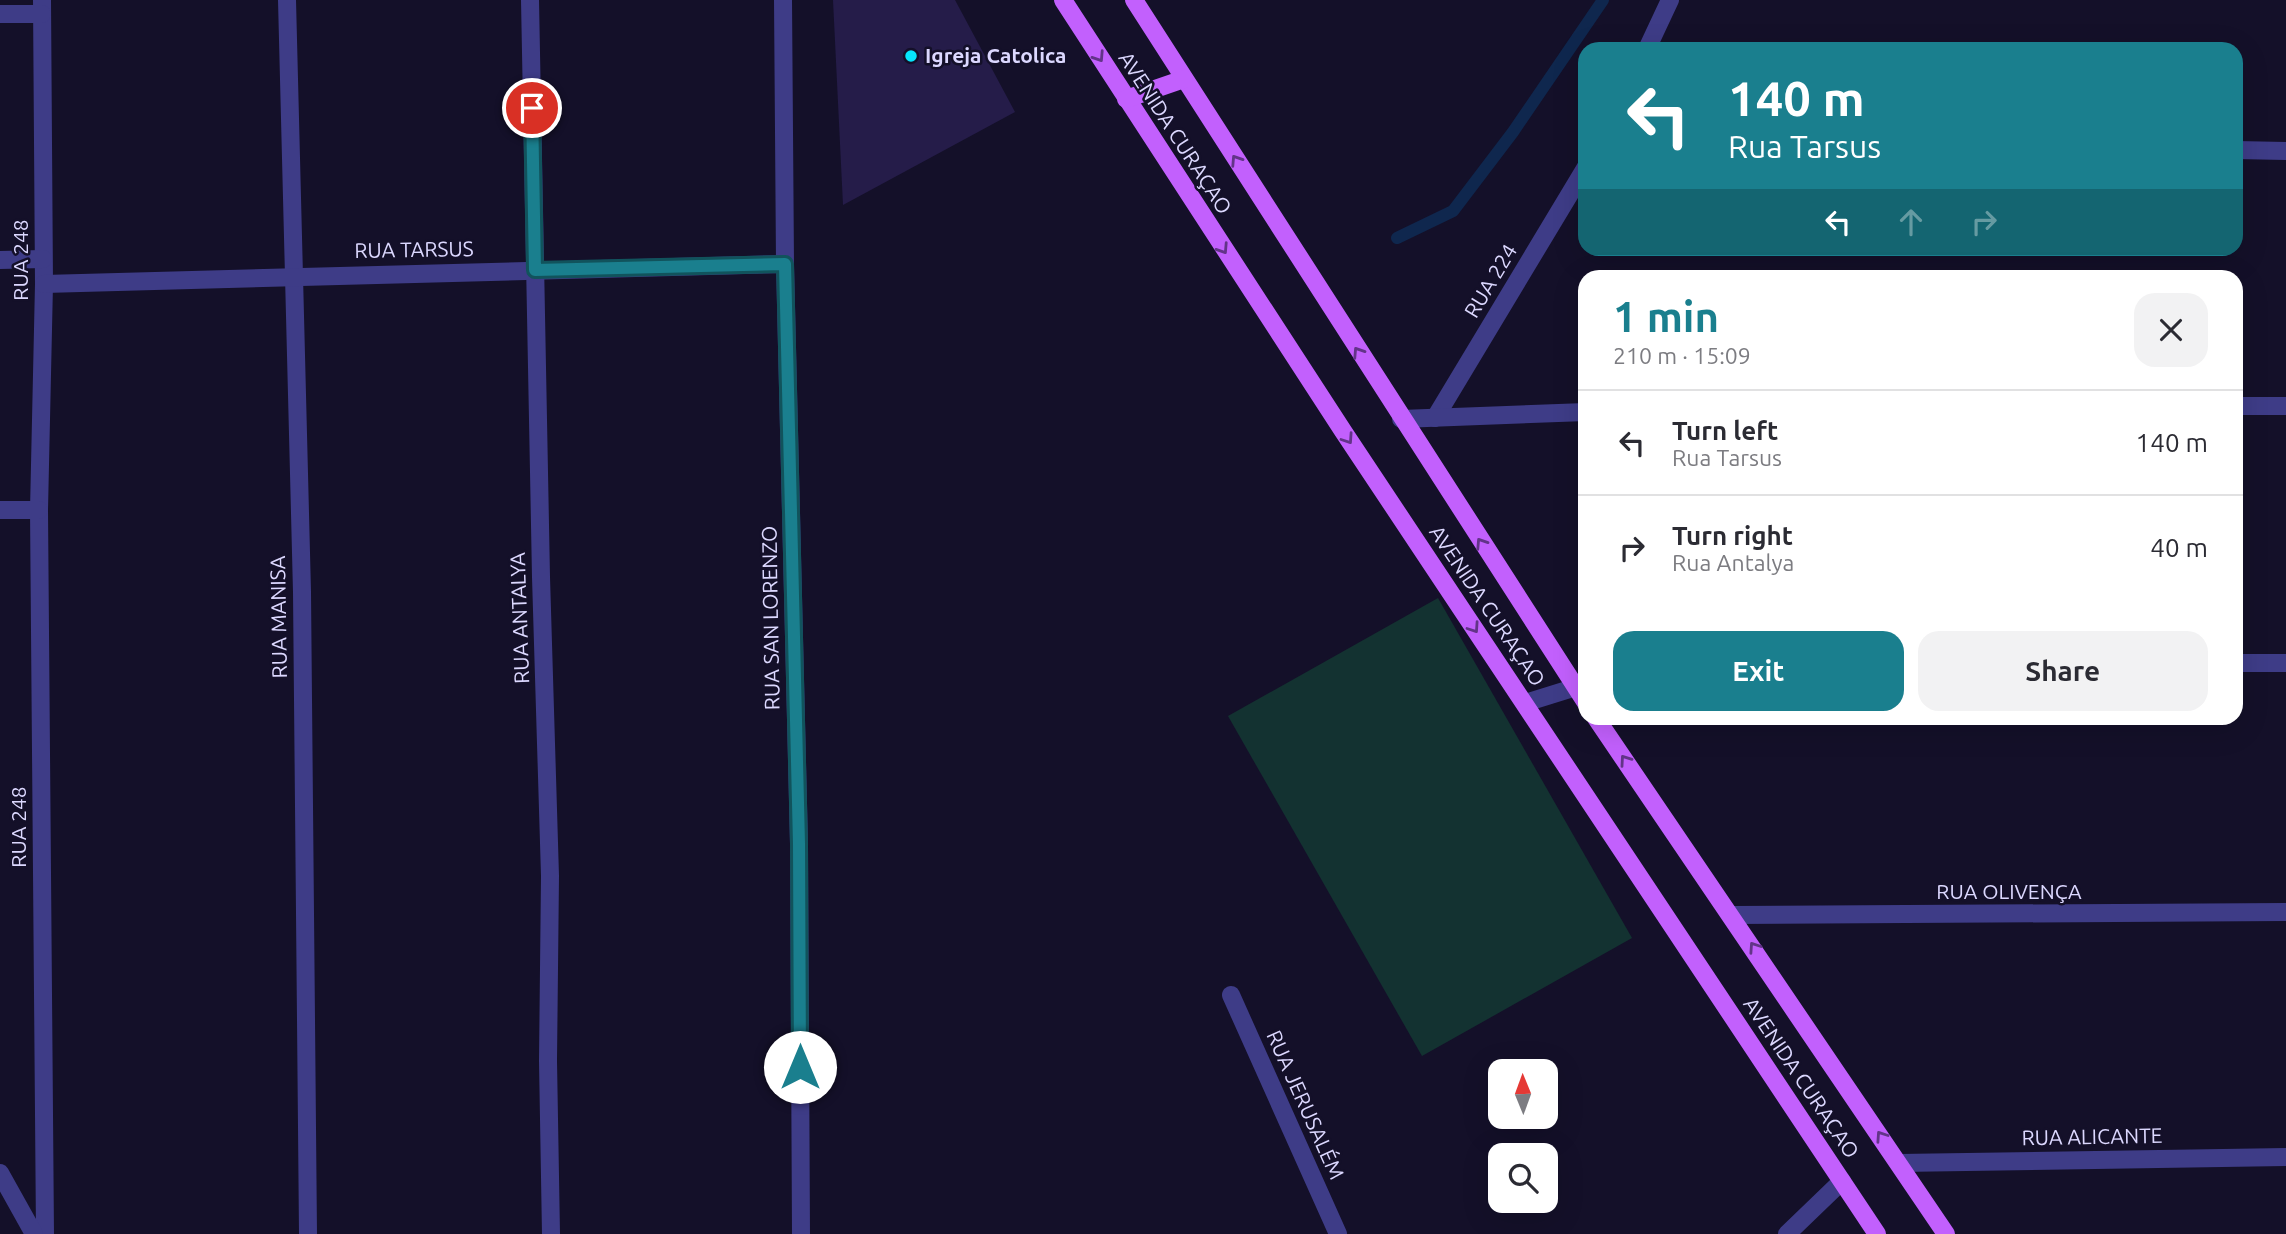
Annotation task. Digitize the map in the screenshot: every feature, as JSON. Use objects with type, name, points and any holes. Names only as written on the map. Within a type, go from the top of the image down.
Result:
[{"type":"main road","name":"AVENIDA CURAÇAO","points":[[1063,0],[1877,1234]]},
{"type":"main road","name":"AVENIDA CURAÇAO","points":[[1134,0],[1401,419],[1578,682]]},
{"type":"main road","points":[[1126,99],[1184,79]]},
{"type":"main road","name":"AVENIDA CURAÇAO","points":[[1601,725],[1732,915],[1945,1234]]},
{"type":"street","name":"RUA MANISA","points":[[287,0],[302,592],[308,1234]]},
{"type":"street","name":"RUA ANTALYA","points":[[530,0],[550,849],[551,1234]]},
{"type":"street","name":"RUA SAN LORENZO","points":[[783,0],[785,264],[799,844],[801,1234]]},
{"type":"street","points":[[1650,42],[1670,0]]},
{"type":"street","points":[[0,14],[42,7]]},
{"type":"street","name":"RUA 248","points":[[42,7],[44,284],[39,510],[45,1234]]},
{"type":"street","points":[[2243,150],[2286,150]]},
{"type":"street","name":"RUA 224","points":[[1435,418],[1578,180]]},
{"type":"street","points":[[0,260],[43,259]]},
{"type":"street","name":"RUA TARSUS","points":[[44,284],[785,264]]},
{"type":"street","points":[[2243,407],[2286,406]]},
{"type":"street","points":[[1401,419],[1578,412]]},
{"type":"street","points":[[0,510],[39,510]]},
{"type":"street","points":[[2243,663],[2286,663]]},
{"type":"street","points":[[1525,703],[1578,686]]},
{"type":"street","name":"RUA OLIVENÇA","points":[[1732,915],[2286,912]]},
{"type":"street","name":"RUA JERUSALÉM","points":[[1231,995],[1338,1234]]},
{"type":"street","name":"RUA ALICANTE","points":[[1899,1163],[2286,1157]]},
{"type":"street","points":[[0,1173],[34,1234]]},
{"type":"street","points":[[1787,1234],[1842,1181]]},
{"type":"green space","points":[[1438,598],[1632,938],[1422,1056],[1228,716]]},
{"type":"building","name":"Igreja Catolica","points":[[833,0],[955,0],[1015,112],[843,205]]},
{"type":"waterway","points":[[1397,238],[1453,211],[1513,132],[1603,0]]},
{"type":"place","name":"Igreja Catolica","points":[[911,56]]},
{"type":"route","points":[[532,108],[535,270],[785,264],[799,844],[800,1067]]}]
